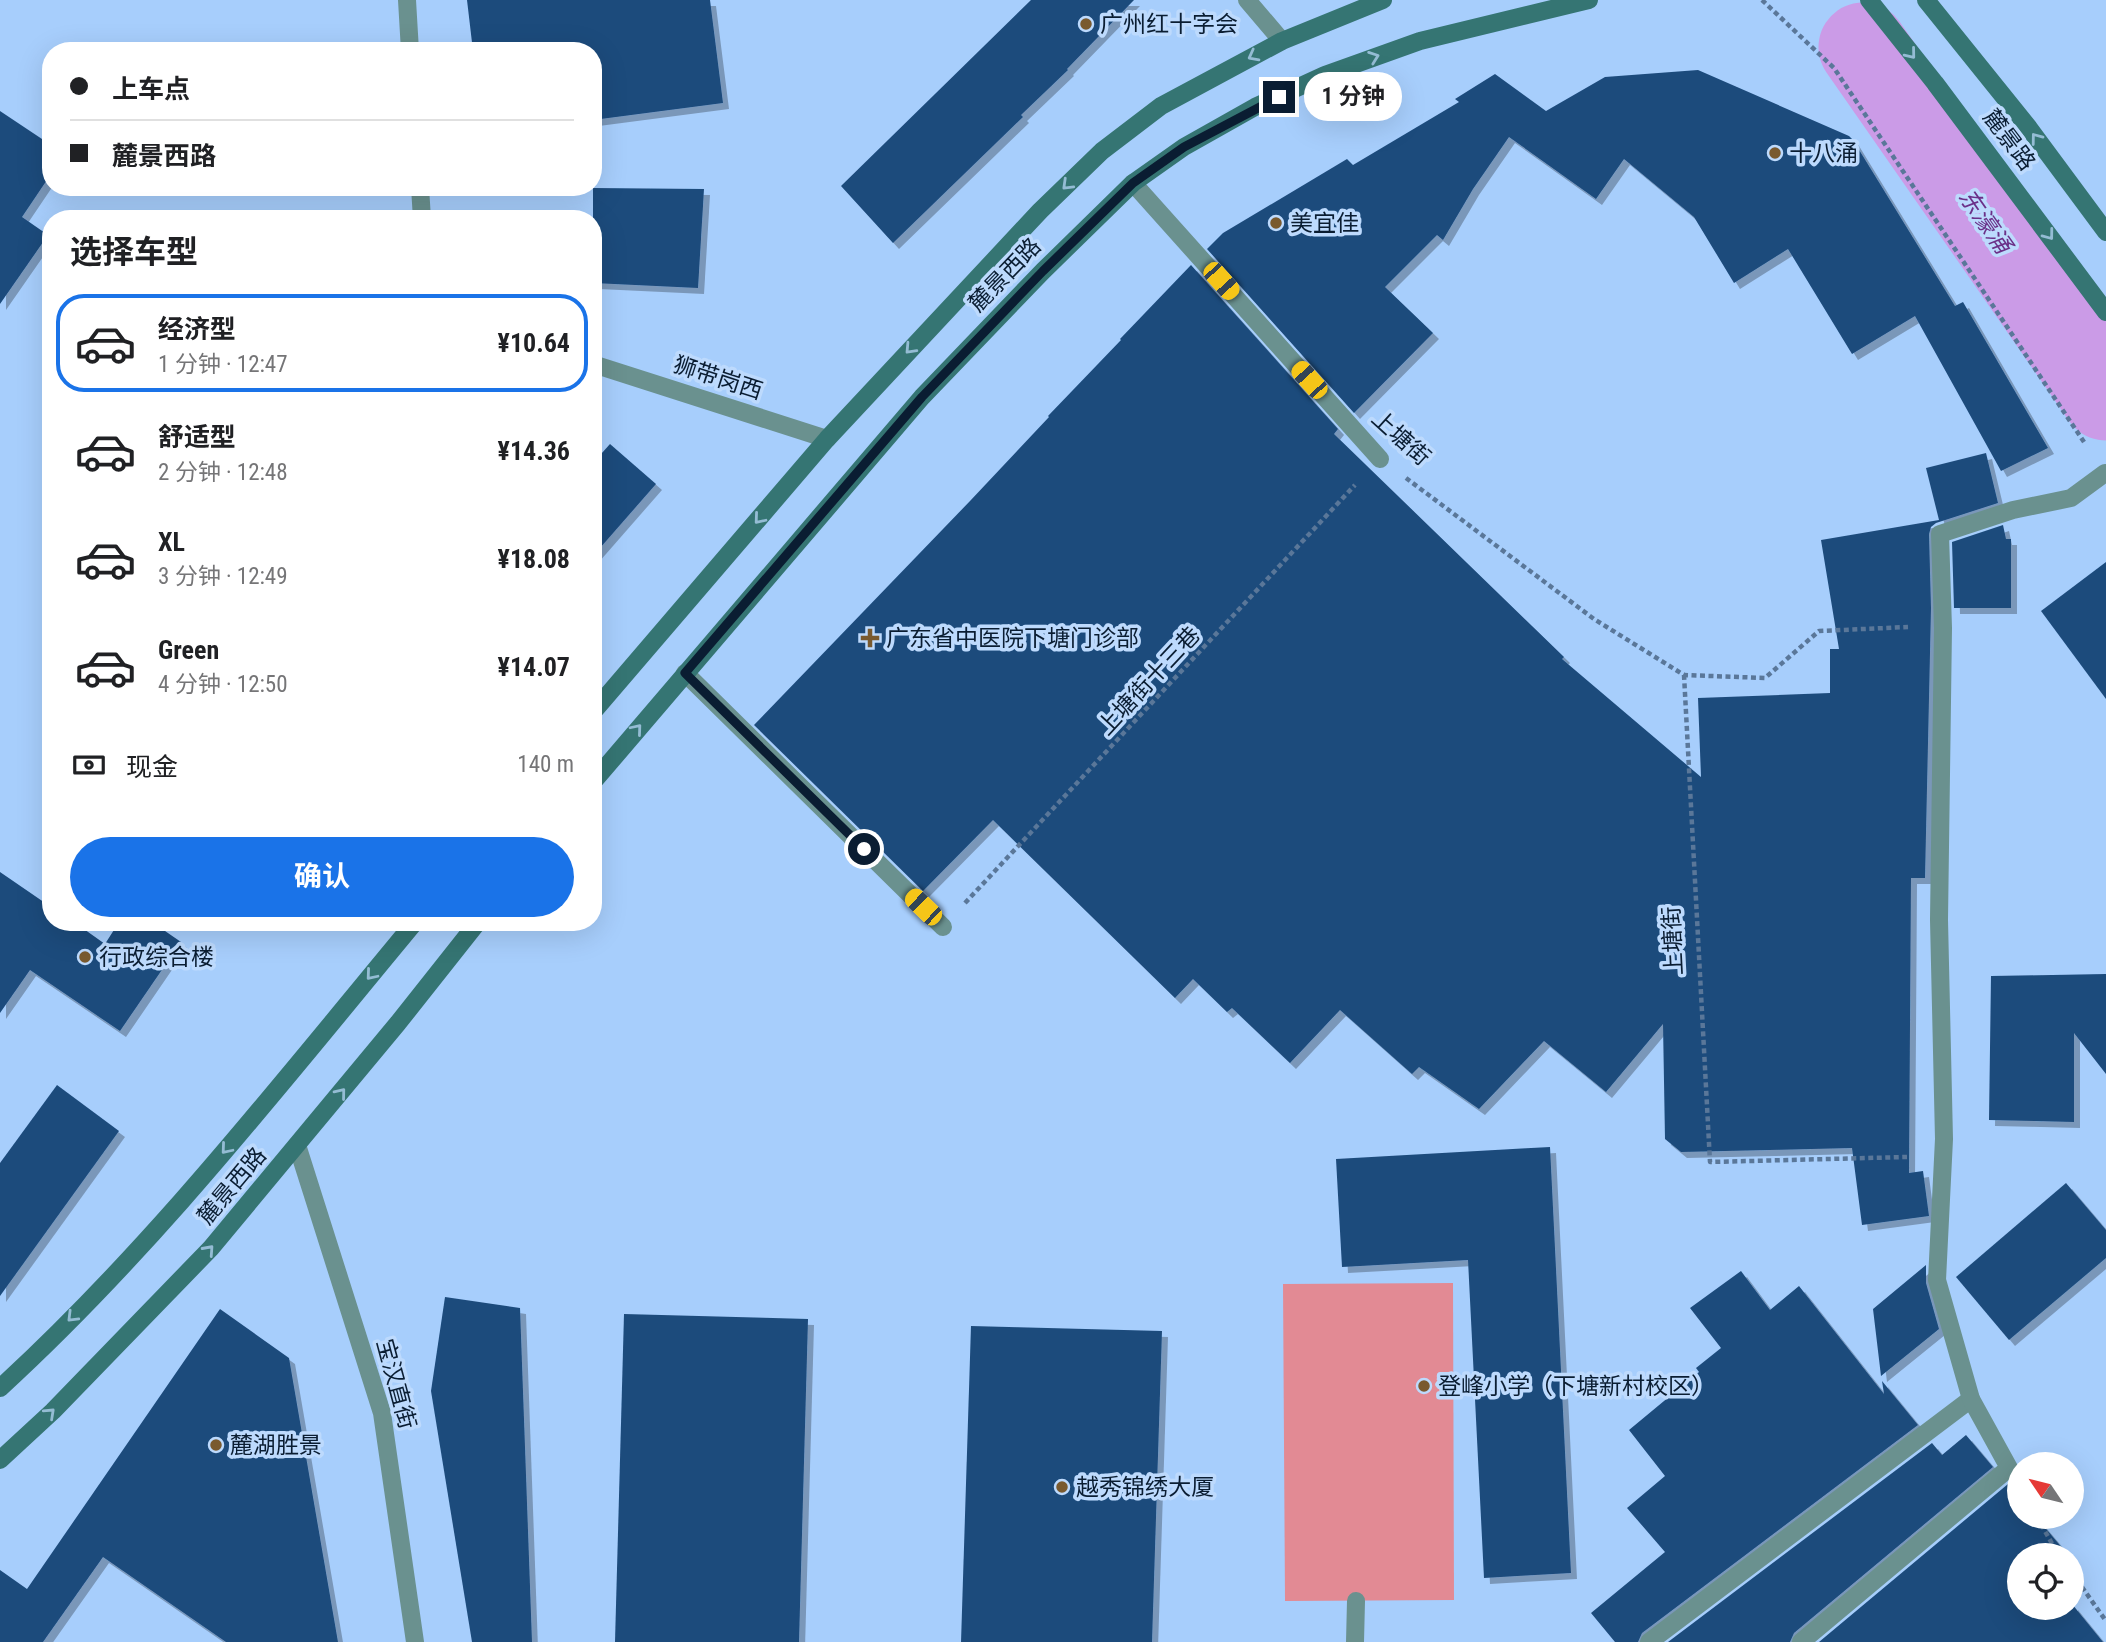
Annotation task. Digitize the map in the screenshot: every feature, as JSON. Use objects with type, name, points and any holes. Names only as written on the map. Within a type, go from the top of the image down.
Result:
[{"type":"street","points":[[407,0],[409,42]]},
{"type":"street","points":[[1247,0],[1282,40]]},
{"type":"street","name":"麓景西路","points":[[602,702],[827,439],[1040,211],[1102,152],[1161,106],[1282,40],[1383,0]]},
{"type":"street","name":"麓景西路","points":[[602,771],[922,397],[1043,271],[1133,183],[1184,147],[1255,107],[1325,75],[1420,41],[1589,0]]},
{"type":"street","name":"麓景路","points":[[1869,0],[1935,83],[2106,312]]},
{"type":"street","name":"麓景路","points":[[1926,0],[2029,128],[2106,232]]},
{"type":"street","name":"上塘街","points":[[1133,183],[1380,459]]},
{"type":"street","name":"狮带岗西","points":[[602,367],[827,439]]},
{"type":"street","points":[[1801,1642],[2009,1468],[1971,1399],[1937,1280],[1943,1156],[1939,920],[1943,628],[1940,534],[2013,510],[2071,498],[2105,473]]},
{"type":"street","points":[[685,673],[943,927]]},
{"type":"street","name":"麓景西路","points":[[0,1388],[95,1295],[161,1224],[407,931]]},
{"type":"street","name":"麓景西路","points":[[0,1460],[62,1401],[211,1248],[471,931]]},
{"type":"street","name":"宝汉直街","points":[[297,1145],[382,1413],[415,1642]]},
{"type":"street","points":[[1649,1642],[1971,1399]]},
{"type":"street","points":[[1355,1642],[1356,1601]]},
{"type":"path","points":[[1762,0],[1834,68],[2105,473]]},
{"type":"path","name":"上塘街","points":[[1380,459],[1594,619],[1684,675],[1765,678],[1819,631],[1887,627],[1943,628]]},
{"type":"path","name":"上塘街十三巷","points":[[943,927],[1380,459]]},
{"type":"path","name":"上塘街","points":[[1684,675],[1710,1162],[1943,1156]]},
{"type":"path","points":[[2084,1590],[2106,1621]]},
{"type":"shaded area","points":[[1453,1283],[1454,1600],[1285,1601],[1283,1284]]},
{"type":"building","points":[[467,0],[710,0],[723,103],[602,119],[602,42],[472,42]]},
{"type":"building","points":[[1031,0],[1134,0],[1021,115],[1023,117],[893,243],[841,186]]},
{"type":"building","points":[[1698,70],[1853,140],[1955,306],[1963,302],[2048,448],[2001,471],[1915,316],[1852,354],[1788,249],[1734,283],[1694,217],[1624,159],[1596,199],[1509,137],[1473,189],[1443,240],[1437,235],[1385,287],[1433,333],[1354,413],[1207,249],[1223,233],[1347,159],[1353,165],[1459,102],[1455,99],[1495,74],[1546,111],[1605,77]]},
{"type":"building","points":[[0,111],[42,139],[42,187],[22,217],[42,231],[42,244],[0,304]]},
{"type":"building","points":[[602,188],[704,189],[698,288],[602,283],[602,210],[593,210],[593,196],[602,196]]},
{"type":"building","points":[[1191,265],[1338,429],[1334,434],[1564,657],[1562,659],[1701,777],[1698,698],[1830,693],[1830,649],[1839,649],[1821,540],[1939,520],[1926,468],[1986,453],[1998,503],[1936,523],[1929,534],[1931,608],[1925,878],[1911,878],[1909,1173],[1923,1171],[1929,1216],[1862,1225],[1852,1148],[1681,1152],[1665,1139],[1663,1024],[1606,1092],[1544,1041],[1479,1109],[1419,1067],[1412,1074],[1340,1010],[1290,1063],[1232,1008],[1227,1012],[1193,979],[1175,998],[993,820],[923,891],[754,725],[970,501]]},
{"type":"building","points":[[610,444],[656,484],[602,546],[602,453]]},
{"type":"building","points":[[2003,525],[2006,539],[2011,539],[2011,608],[1954,608],[1952,542]]},
{"type":"building","points":[[2106,562],[2106,699],[2041,611]]},
{"type":"building","name":"行政综合楼","points":[[0,872],[42,901],[42,931],[87,931],[105,944],[113,931],[165,931],[181,942],[120,1031],[30,970],[0,1013]]},
{"type":"building","points":[[2106,974],[2106,1074],[2074,1033],[2074,1122],[1989,1120],[1991,976]]},
{"type":"building","points":[[57,1085],[119,1131],[0,1296],[0,1163]]},
{"type":"building","points":[[1550,1147],[1571,1573],[1484,1578],[1468,1260],[1342,1267],[1336,1159]]},
{"type":"building","points":[[2066,1183],[2106,1230],[2106,1258],[2009,1340],[1956,1277]]},
{"type":"building","points":[[1926,1265],[1926,1283],[1939,1329],[1881,1376],[1873,1309]]},
{"type":"building","points":[[1741,1271],[1770,1310],[1799,1286],[1884,1394],[1882,1381],[1918,1425],[1642,1633],[1638,1642],[1615,1642],[1591,1613],[1665,1552],[1627,1508],[1665,1476],[1629,1430],[1699,1372],[1696,1368],[1721,1348],[1690,1308]]},
{"type":"building","points":[[445,1297],[520,1308],[532,1642],[472,1642],[431,1391]]},
{"type":"building","name":"麓湖胜景","points":[[220,1309],[289,1358],[338,1642],[226,1642],[103,1557],[43,1642],[0,1642],[0,1570],[27,1589]]},
{"type":"building","points":[[624,1314],[808,1319],[799,1642],[615,1642]]},
{"type":"building","name":"越秀锦绣大厦","points":[[971,1326],[1162,1331],[1152,1642],[961,1642]]},
{"type":"building","points":[[1966,1435],[1993,1467],[1794,1633],[1790,1642],[1668,1642],[1932,1443],[1942,1455]]},
{"type":"building","points":[[2007,1485],[2007,1530],[2047,1530],[2058,1543],[2007,1543],[2007,1620],[2084,1619],[2103,1642],[1819,1642]]},
{"type":"waterway","name":"东濠涌","points":[[1863,47],[2106,396]]},
{"type":"place","name":"广州红十字会","points":[[1086,24]]},
{"type":"place","name":"十八涌","points":[[1775,153]]},
{"type":"place","name":"美宜佳","points":[[1276,223]]},
{"type":"place","name":"广东省中医院下塘门诊部","points":[[870,638]]},
{"type":"place","name":"行政综合楼","points":[[85,957]]},
{"type":"place","name":"登峰小学（下塘新村校区）","points":[[1424,1386]]},
{"type":"place","name":"麓湖胜景","points":[[216,1445]]},
{"type":"place","name":"越秀锦绣大厦","points":[[1062,1487]]},
{"type":"route","points":[[864,849],[685,673],[922,397],[1043,271],[1133,183],[1184,147],[1255,107],[1279,97]]}]
